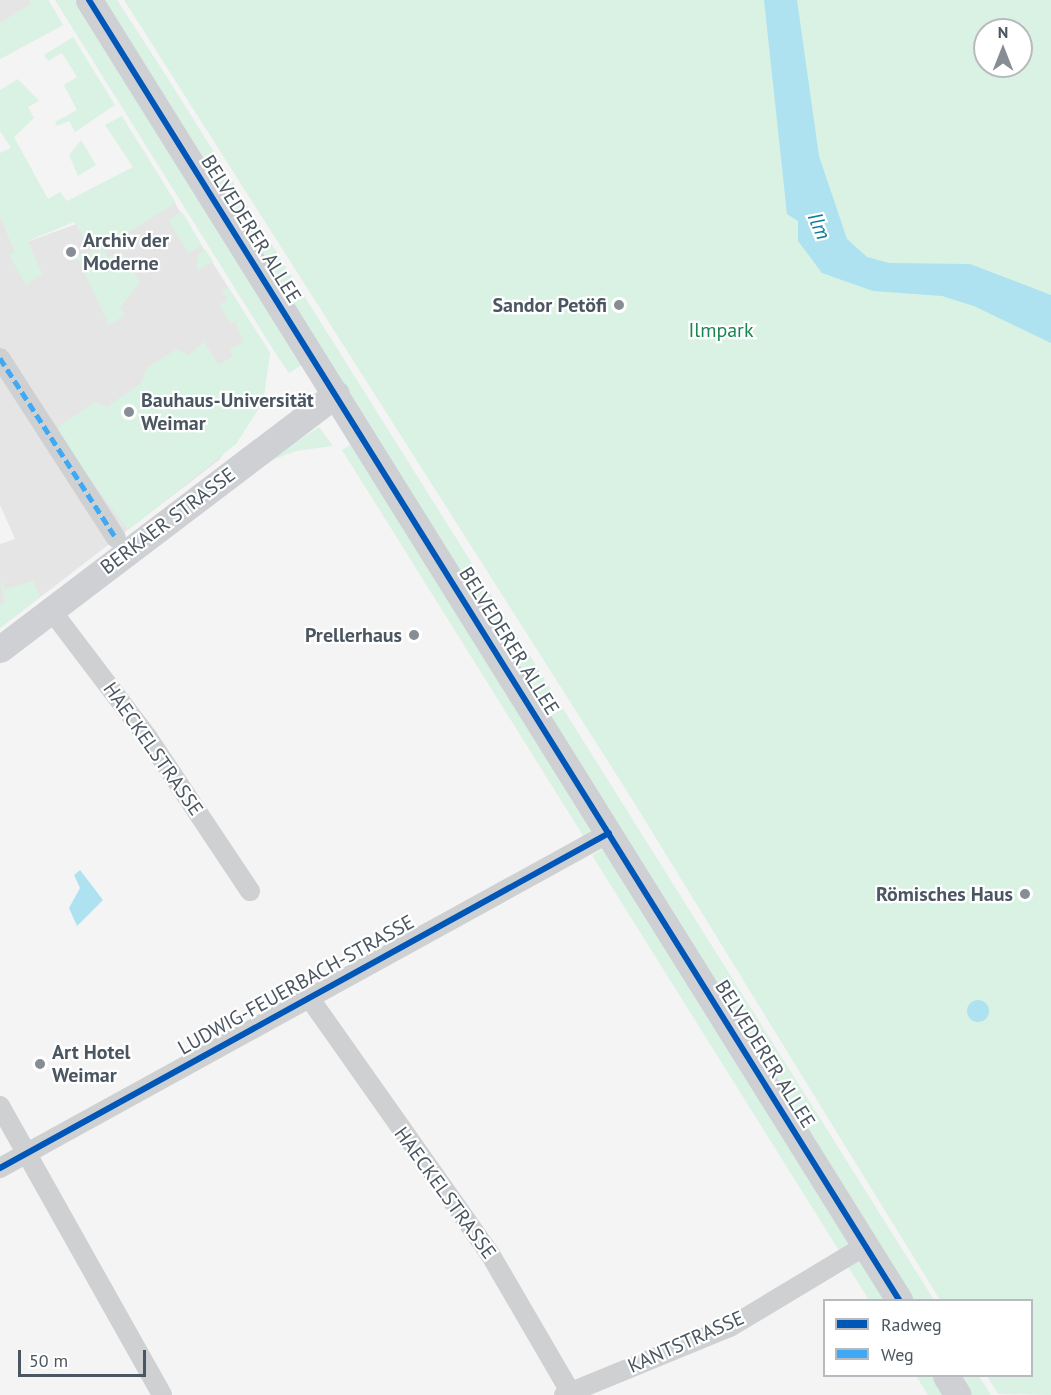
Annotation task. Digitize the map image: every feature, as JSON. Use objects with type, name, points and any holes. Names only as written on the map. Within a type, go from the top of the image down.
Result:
[{"type":"street","name":"BELVEDERER ALLEE","points":[[88,0],[336,394],[898,1299]]},
{"type":"street","points":[[0,358],[116,538]]},
{"type":"street","name":"BERKAER STRASSE","points":[[0,649],[336,394]]},
{"type":"street","name":"HAECKELSTRASSE","points":[[51,610],[148,738],[250,891]]},
{"type":"street","name":"LUDWIG-FEUERBACH-STRASSE","points":[[0,1168],[308,996],[609,833]]},
{"type":"street","name":"HAECKELSTRASSE","points":[[308,996],[494,1261],[569,1394]]},
{"type":"street","points":[[0,1106],[162,1395]]},
{"type":"street","name":"KANTSTRASSE","points":[[569,1394],[730,1327],[865,1246]]},
{"type":"street","points":[[947,1377],[958,1395]]},
{"type":"shaded area","points":[[0,0],[48,0],[63,25],[0,59]]},
{"type":"shaded area","name":"Bauhaus-Universität Weimar","points":[[167,191],[270,353],[263,402],[219,460],[0,628],[0,544],[15,539],[0,505],[0,215],[13,247]]},
{"type":"green space","points":[[29,0],[48,0],[63,25],[0,59],[0,23],[31,4]]},
{"type":"green space","points":[[55,0],[75,0],[302,365],[289,373],[274,351]]},
{"type":"green space","points":[[99,0],[117,0],[160,66],[933,1299],[912,1299]]},
{"type":"green space","name":"Ilmpark","points":[[124,0],[1051,0],[1051,1395],[998,1394],[988,1377],[1033,1377],[1033,1299],[939,1299],[630,796]]},
{"type":"green space","points":[[73,37],[115,105],[75,132],[69,121],[57,126],[55,122],[77,110],[64,85],[77,77],[62,53],[48,61],[44,55]]},
{"type":"green space","points":[[18,79],[39,101],[28,107],[34,118],[14,137],[48,199],[60,192],[67,201],[133,167],[105,125],[122,116],[176,203],[117,239],[85,240],[74,222],[28,241],[42,274],[26,285],[9,255],[15,252],[0,215],[0,153],[11,148],[0,131],[0,90]]},
{"type":"green space","points":[[81,140],[96,165],[78,176],[69,155]]},
{"type":"green space","points":[[182,212],[202,245],[188,254],[168,220]]},
{"type":"green space","points":[[105,249],[107,257],[122,253],[140,282],[120,307],[125,315],[109,325],[76,255]]},
{"type":"green space","points":[[205,249],[213,261],[197,271],[198,255]]},
{"type":"green space","points":[[228,287],[270,353],[263,402],[236,444],[128,530],[57,434],[60,425],[95,402],[107,407],[141,383],[147,368],[177,349],[189,355],[204,342],[219,365],[233,356],[230,350],[243,342],[235,321],[231,323],[219,305],[228,299],[222,291]]},
{"type":"green space","points":[[319,427],[333,446],[296,451],[264,463]]},
{"type":"green space","points":[[353,443],[597,834],[586,841],[342,450]]},
{"type":"green space","points":[[0,579],[5,589],[33,581],[40,597],[0,628],[0,605],[5,603]]},
{"type":"green space","points":[[604,848],[853,1246],[841,1253],[592,855]]},
{"type":"green space","points":[[858,1256],[885,1299],[868,1299],[845,1262]]},
{"type":"green space","points":[[917,1377],[933,1377],[944,1395],[928,1395]]},
{"type":"green space","points":[[961,1377],[980,1377],[991,1395],[972,1395]]},
{"type":"water","name":"Ilm","points":[[764,0],[797,0],[819,156],[847,239],[867,257],[889,263],[970,264],[1051,295],[1051,343],[974,306],[942,296],[873,291],[822,273],[798,241],[798,221],[787,214]]},
{"type":"water","points":[[80,870],[103,900],[77,926],[69,908],[80,888],[74,875]]},
{"type":"water","points":[[978,1000],[988,1007],[989,1011],[982,1021],[978,1022],[968,1015],[967,1011],[974,1001]]},
{"type":"marked path","points":[[0,358],[116,538]]},
{"type":"cycle path","points":[[89,0],[898,1299]]},
{"type":"cycle path","points":[[0,1168],[609,833]]},
{"type":"place","name":"Archiv der Moderne","points":[[71,252]]},
{"type":"place","name":"Sandor Petöfi","points":[[619,305]]},
{"type":"place","name":"Bauhaus-Universität Weimar","points":[[129,412]]},
{"type":"place","name":"Prellerhaus","points":[[414,635]]},
{"type":"place","name":"Römisches Haus","points":[[1025,894]]},
{"type":"place","name":"Art Hotel Weimar","points":[[40,1064]]}]
